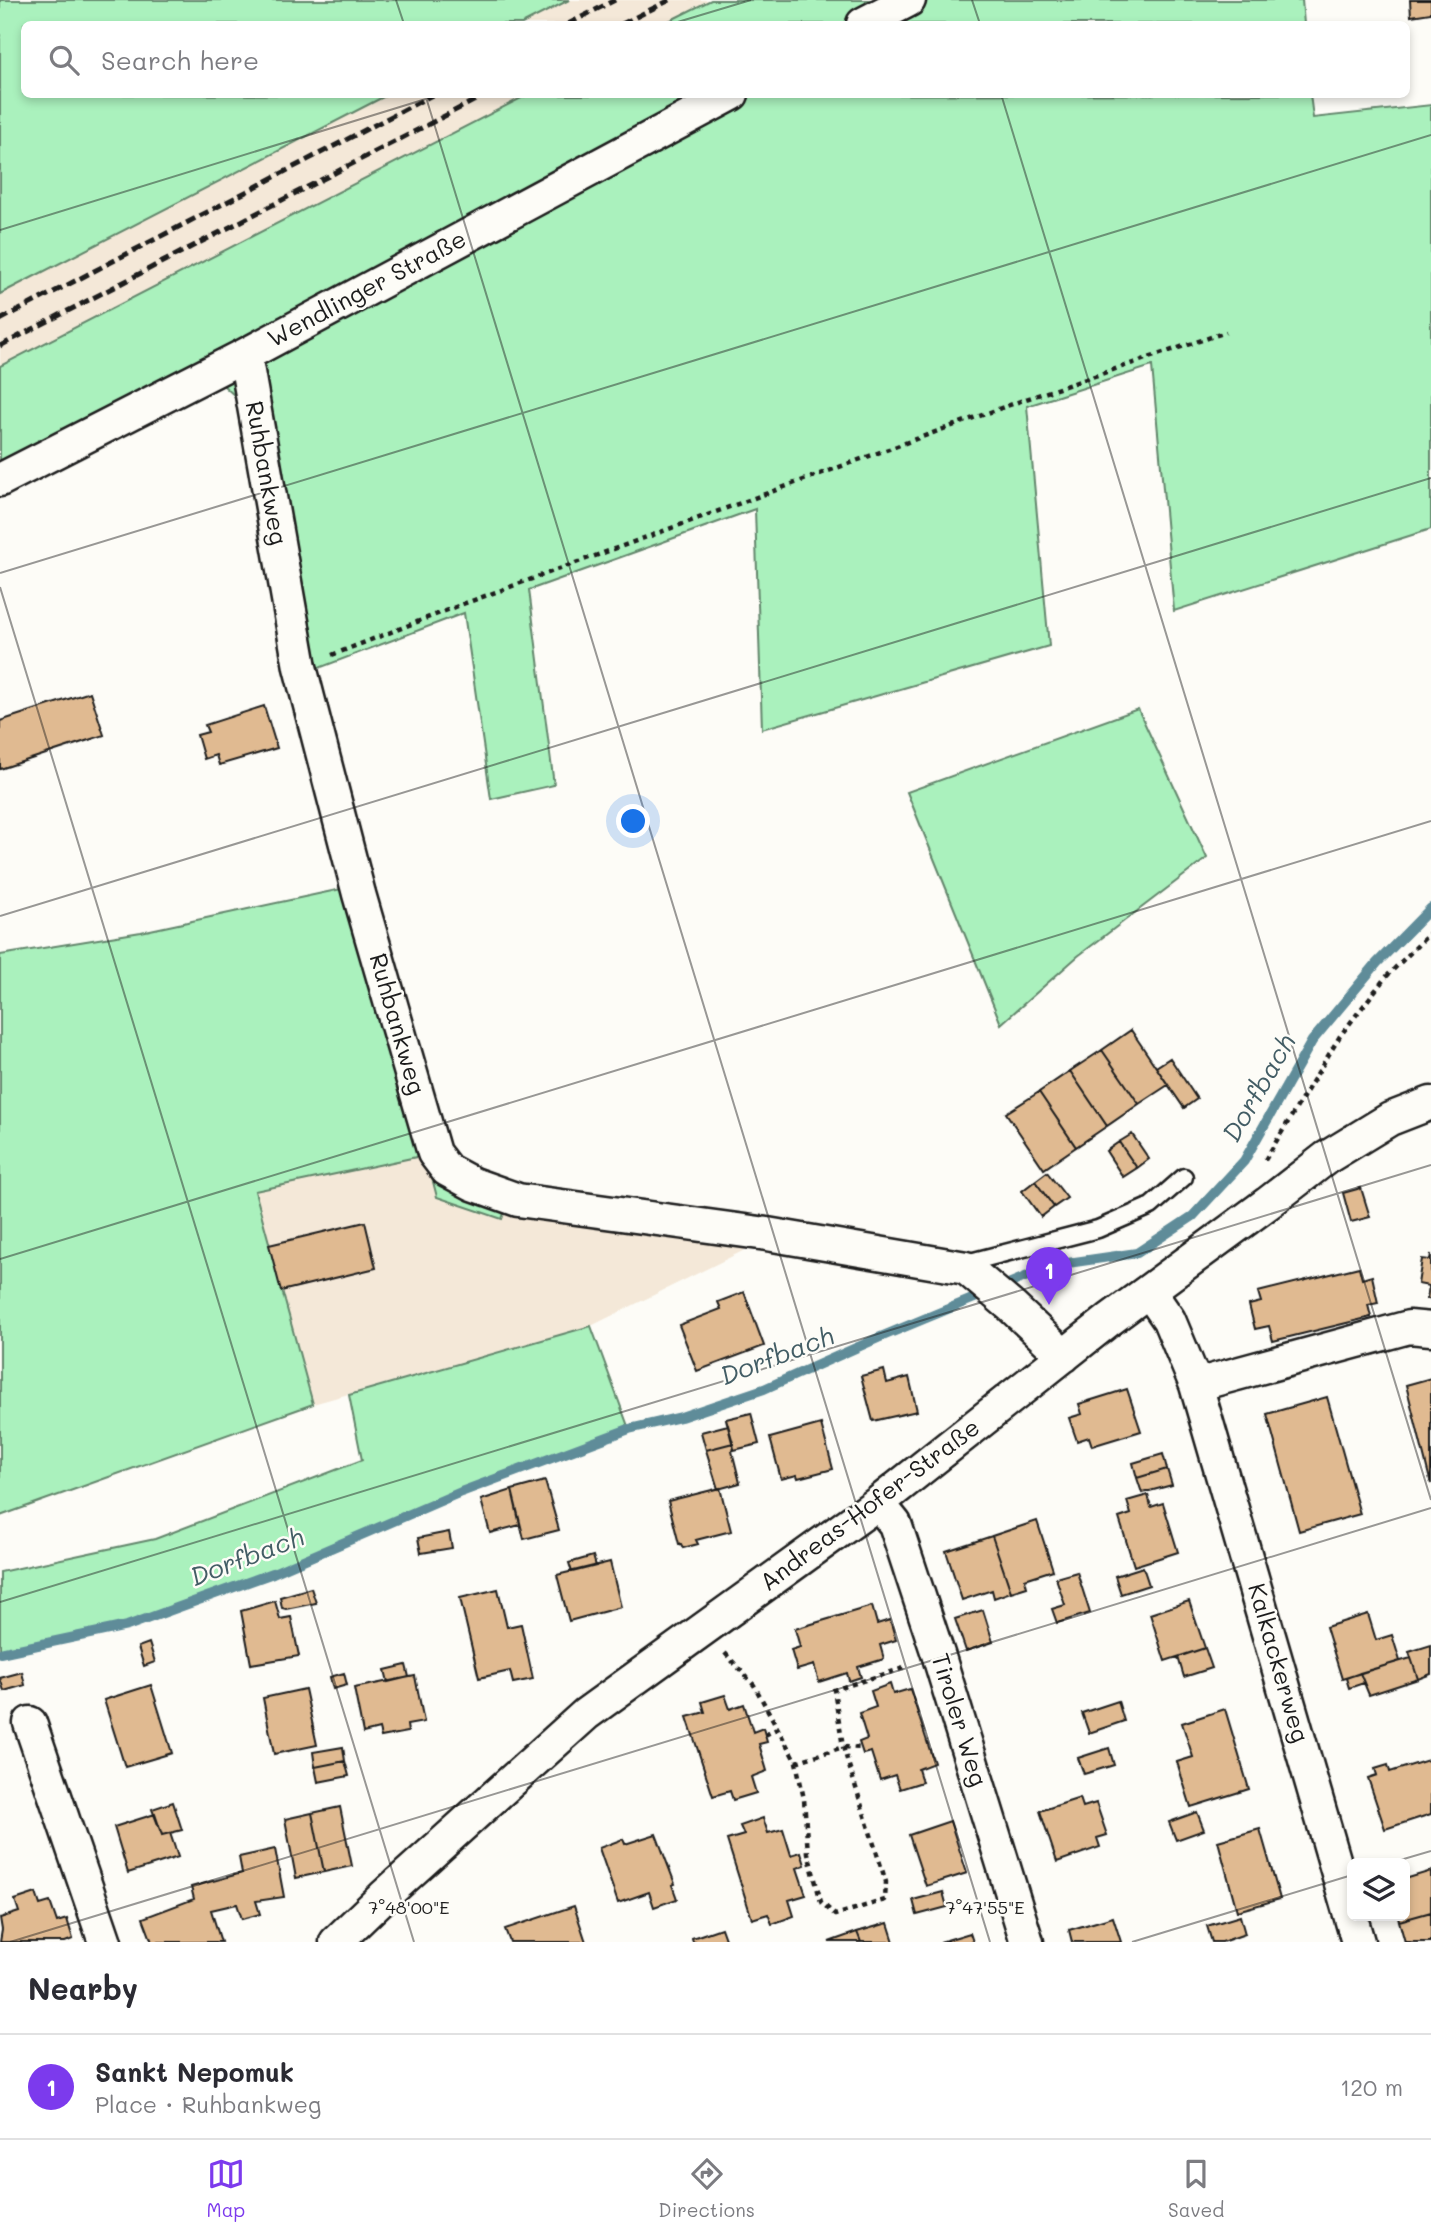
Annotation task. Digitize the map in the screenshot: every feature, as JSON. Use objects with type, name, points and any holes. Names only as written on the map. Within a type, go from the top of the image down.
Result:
[{"type":"street","points":[[869,21],[909,0]]},
{"type":"street","name":"Wendlinger Straße","points":[[0,480],[245,355],[725,98]]},
{"type":"street","name":"Ruhbankweg","points":[[245,355],[300,667],[359,894],[434,1153],[447,1170],[473,1184],[518,1200],[767,1234],[971,1272]]},
{"type":"street","name":"Andreas-Hofer-Straße","points":[[336,1942],[586,1714],[878,1503],[1064,1356],[1325,1158],[1390,1119],[1431,1103]]},
{"type":"street","points":[[971,1272],[1064,1356]]},
{"type":"street","name":"Kalkackerweg","points":[[1149,1291],[1169,1320],[1196,1385],[1358,1942]]},
{"type":"street","points":[[1196,1385],[1409,1327],[1431,1329]]},
{"type":"street","name":"Tiroler Weg","points":[[878,1503],[895,1524],[1027,1942]]},
{"type":"street","points":[[30,1723],[105,1942]]},
{"type":"lane","points":[[971,1272],[974,1261],[1108,1224],[1151,1206],[1184,1177]]},
{"type":"path","points":[[300,667],[463,604],[988,413],[1226,332]]},
{"type":"path","points":[[1268,1203],[1254,1178],[1340,1036],[1385,978],[1431,932]]},
{"type":"path","points":[[703,1629],[754,1685],[796,1762],[804,1799],[806,1858],[821,1902],[835,1915],[885,1900],[886,1882],[843,1748],[834,1690],[904,1668]]},
{"type":"path","points":[[765,1735],[777,1729]]},
{"type":"path","points":[[796,1762],[843,1748],[861,1748]]},
{"type":"shaded area","points":[[569,0],[711,0],[669,21],[528,21]]},
{"type":"shaded area","points":[[381,98],[521,98],[0,366],[0,294]]},
{"type":"shaded area","points":[[426,1155],[502,1219],[507,1204],[757,1244],[591,1326],[313,1404],[255,1191]]},
{"type":"green space","points":[[0,0],[569,0],[528,21],[21,21],[21,98],[381,98],[0,294]]},
{"type":"green space","points":[[711,0],[1302,0],[1304,21],[669,21]]},
{"type":"green space","points":[[521,98],[1310,98],[1313,118],[1431,105],[1431,529],[1174,611],[1152,366],[1027,406],[1049,646],[762,729],[755,509],[529,590],[554,785],[491,799],[464,613],[316,669],[367,884],[442,1141],[453,1158],[507,1205],[502,1219],[437,1197],[426,1155],[255,1191],[313,1404],[0,1516],[0,955],[141,932],[346,888],[289,675],[235,396],[213,376],[0,487],[0,366]]},
{"type":"green space","points":[[1138,709],[1207,858],[1078,956],[1001,1024],[907,792]]},
{"type":"green space","points":[[591,1326],[629,1429],[461,1492],[273,1573],[127,1626],[0,1653],[0,1572],[155,1539],[362,1460],[349,1395]]},
{"type":"building","points":[[1410,0],[1431,0],[1431,13],[1411,16]]},
{"type":"building","points":[[90,692],[104,735],[0,769],[0,721]]},
{"type":"building","points":[[264,706],[277,748],[219,765],[216,755],[204,759],[197,735],[208,732],[205,725]]},
{"type":"building","points":[[1131,1030],[1168,1085],[1139,1104],[1102,1050]]},
{"type":"building","points":[[1102,1050],[1139,1104],[1107,1126],[1070,1071]]},
{"type":"building","points":[[1170,1058],[1197,1099],[1184,1108],[1156,1067]]},
{"type":"building","points":[[1070,1071],[1107,1126],[1076,1147],[1039,1092]]},
{"type":"building","points":[[1039,1092],[1076,1147],[1044,1169],[1006,1113]]},
{"type":"building","points":[[1132,1134],[1149,1159],[1137,1168],[1119,1142]]},
{"type":"building","points":[[1119,1142],[1137,1168],[1123,1177],[1106,1151]]},
{"type":"building","points":[[1047,1172],[1067,1198],[1054,1207],[1035,1181]]},
{"type":"building","points":[[1035,1181],[1054,1207],[1041,1217],[1022,1191]]},
{"type":"building","points":[[1361,1188],[1370,1217],[1351,1222],[1343,1193]]},
{"type":"building","points":[[365,1222],[376,1268],[281,1291],[269,1245]]},
{"type":"building","points":[[1431,1254],[1431,1299],[1427,1299],[1429,1286],[1418,1284],[1422,1259],[1430,1260]]},
{"type":"building","points":[[1359,1267],[1362,1279],[1372,1276],[1378,1303],[1368,1305],[1371,1317],[1273,1341],[1269,1326],[1255,1329],[1249,1305],[1261,1302],[1258,1292]]},
{"type":"building","points":[[744,1292],[764,1346],[697,1371],[679,1325],[721,1309],[718,1302]]},
{"type":"building","points":[[884,1370],[887,1383],[909,1377],[917,1411],[873,1421],[861,1376]]},
{"type":"building","points":[[1431,1378],[1431,1484],[1406,1385]]},
{"type":"building","points":[[1127,1389],[1141,1431],[1092,1446],[1089,1437],[1077,1441],[1069,1418],[1082,1414],[1079,1404]]},
{"type":"building","points":[[1327,1397],[1360,1514],[1299,1531],[1267,1414]]},
{"type":"building","points":[[751,1413],[759,1444],[734,1450],[726,1419]]},
{"type":"building","points":[[821,1424],[833,1469],[798,1478],[797,1475],[781,1479],[770,1438]]},
{"type":"building","points":[[728,1425],[733,1443],[706,1450],[701,1432]]},
{"type":"building","points":[[733,1443],[732,1451],[740,1483],[718,1489],[706,1450]]},
{"type":"building","points":[[1163,1454],[1167,1469],[1137,1478],[1133,1463]]},
{"type":"building","points":[[1167,1469],[1172,1485],[1142,1493],[1137,1478]]},
{"type":"building","points":[[545,1481],[559,1530],[524,1539],[512,1490]]},
{"type":"building","points":[[720,1488],[731,1531],[696,1540],[698,1544],[683,1548],[679,1544],[668,1501]]},
{"type":"building","points":[[512,1490],[520,1525],[490,1533],[481,1500]]},
{"type":"building","points":[[1148,1495],[1151,1507],[1163,1503],[1178,1552],[1134,1566],[1119,1518],[1131,1514],[1127,1501]]},
{"type":"building","points":[[1037,1521],[1053,1570],[1025,1579],[1027,1587],[1011,1592],[992,1536]]},
{"type":"building","points":[[449,1532],[452,1548],[421,1553],[418,1538]]},
{"type":"building","points":[[992,1536],[1011,1592],[994,1598],[992,1590],[962,1600],[946,1551]]},
{"type":"building","points":[[593,1556],[596,1566],[572,1572],[569,1563]]},
{"type":"building","points":[[610,1562],[621,1607],[569,1621],[557,1575]]},
{"type":"building","points":[[1143,1567],[1149,1585],[1121,1594],[1115,1576]]},
{"type":"building","points":[[1077,1572],[1090,1613],[1057,1623],[1052,1609],[1065,1605],[1056,1578]]},
{"type":"building","points":[[311,1588],[316,1603],[282,1608],[280,1597]]},
{"type":"building","points":[[498,1589],[507,1627],[521,1624],[533,1679],[513,1683],[510,1671],[479,1678],[460,1598]]},
{"type":"building","points":[[275,1601],[280,1619],[291,1617],[299,1656],[251,1664],[241,1611]]},
{"type":"building","points":[[1189,1601],[1205,1648],[1165,1661],[1150,1614]]},
{"type":"building","points":[[872,1606],[877,1624],[890,1620],[896,1640],[880,1645],[884,1659],[858,1667],[861,1677],[849,1681],[847,1673],[819,1682],[814,1665],[797,1670],[791,1650],[800,1647],[795,1629]]},
{"type":"building","points":[[983,1610],[993,1642],[966,1651],[955,1619]]},
{"type":"building","points":[[1368,1614],[1376,1640],[1392,1635],[1400,1661],[1342,1679],[1326,1627]]},
{"type":"building","points":[[149,1643],[155,1662],[144,1666],[138,1647]]},
{"type":"building","points":[[1431,1645],[1431,1674],[1418,1679],[1409,1652]]},
{"type":"building","points":[[1205,1648],[1212,1668],[1184,1677],[1178,1657]]},
{"type":"building","points":[[1411,1658],[1418,1679],[1369,1695],[1360,1673]]},
{"type":"building","points":[[406,1665],[409,1677],[388,1682],[385,1670]]},
{"type":"building","points":[[22,1672],[25,1685],[4,1691],[0,1678]]},
{"type":"building","points":[[344,1673],[347,1685],[333,1689],[330,1677]]},
{"type":"building","points":[[1360,1673],[1364,1683],[1349,1688],[1346,1678]]},
{"type":"building","points":[[415,1676],[424,1722],[407,1725],[408,1732],[381,1737],[379,1729],[363,1733],[354,1688]]},
{"type":"building","points":[[890,1684],[893,1694],[910,1689],[934,1763],[918,1769],[922,1782],[900,1789],[895,1775],[880,1780],[871,1752],[863,1754],[859,1742],[867,1739],[859,1713],[876,1707],[871,1691]]},
{"type":"building","points":[[151,1685],[172,1753],[125,1767],[104,1700]]},
{"type":"building","points":[[305,1689],[317,1745],[274,1754],[263,1698]]},
{"type":"building","points":[[725,1695],[730,1709],[744,1704],[753,1732],[763,1728],[767,1742],[759,1744],[767,1771],[751,1777],[756,1793],[733,1800],[730,1791],[713,1796],[687,1717],[705,1712],[702,1702]]},
{"type":"building","points":[[1118,1701],[1124,1721],[1089,1733],[1082,1713]]},
{"type":"building","points":[[1225,1709],[1249,1789],[1191,1807],[1177,1762],[1193,1757],[1182,1723]]},
{"type":"building","points":[[343,1747],[345,1761],[315,1767],[313,1752]]},
{"type":"building","points":[[1109,1748],[1114,1765],[1084,1774],[1078,1758]]},
{"type":"building","points":[[1431,1759],[1431,1814],[1385,1829],[1368,1778],[1377,1775],[1375,1769],[1388,1765],[1390,1772]]},
{"type":"building","points":[[345,1761],[349,1776],[318,1782],[315,1767]]},
{"type":"building","points":[[1080,1798],[1083,1807],[1096,1803],[1107,1835],[1097,1838],[1100,1847],[1057,1862],[1040,1811]]},
{"type":"building","points":[[173,1802],[182,1830],[162,1835],[152,1809]]},
{"type":"building","points":[[340,1807],[352,1866],[324,1872],[312,1813]]},
{"type":"building","points":[[1197,1812],[1204,1830],[1176,1840],[1169,1822]]},
{"type":"building","points":[[312,1813],[324,1872],[296,1878],[285,1819]]},
{"type":"building","points":[[155,1814],[162,1835],[170,1833],[178,1857],[128,1873],[114,1827]]},
{"type":"building","points":[[763,1818],[768,1833],[783,1829],[791,1855],[801,1852],[805,1865],[797,1868],[806,1895],[789,1900],[794,1916],[772,1924],[768,1914],[752,1919],[727,1840],[744,1835],[740,1826]]},
{"type":"building","points":[[950,1821],[967,1873],[926,1886],[909,1835]]},
{"type":"building","points":[[1260,1829],[1280,1899],[1237,1911],[1218,1841]]},
{"type":"building","points":[[656,1834],[675,1884],[672,1885],[677,1899],[654,1907],[649,1892],[618,1903],[599,1848],[623,1839],[625,1844]]},
{"type":"building","points":[[275,1849],[284,1897],[256,1901],[260,1914],[242,1919],[237,1904],[211,1910],[221,1942],[152,1942],[143,1918],[194,1899],[191,1887],[242,1873],[239,1857]]},
{"type":"building","points":[[1431,1871],[1431,1912],[1410,1918],[1410,1877]]},
{"type":"building","points":[[943,1892],[947,1907],[917,1915],[913,1900]]},
{"type":"building","points":[[36,1893],[40,1905],[50,1902],[57,1922],[67,1919],[73,1939],[65,1942],[0,1942],[0,1918],[19,1912],[15,1900]]},
{"type":"building","points":[[574,1906],[586,1942],[510,1942],[505,1929]]},
{"type":"building","points":[[1431,1912],[1431,1942],[1405,1942],[1399,1921],[1410,1921],[1410,1918]]},
{"type":"building","points":[[1240,1916],[1245,1934],[1222,1942],[1212,1942],[1207,1926]]},
{"type":"building","points":[[1113,1917],[1121,1942],[1072,1942],[1069,1930]]},
{"type":"building","points":[[888,1923],[894,1942],[861,1942],[857,1932]]},
{"type":"building","points":[[721,1928],[726,1942],[693,1942],[692,1938]]},
{"type":"building","points":[[857,1932],[861,1942],[829,1942]]},
{"type":"building","points":[[970,1933],[973,1942],[940,1942]]},
{"type":"waterway","name":"Dorfbach","points":[[0,1653],[127,1626],[273,1573],[461,1492],[629,1429],[681,1417],[764,1389],[1054,1265],[1137,1253],[1193,1216],[1244,1161],[1312,1041],[1377,963],[1431,908]]},
{"type":"railway","points":[[574,21],[615,0]]},
{"type":"railway","points":[[628,21],[670,0]]},
{"type":"railway","points":[[0,320],[426,98]]},
{"type":"railway","points":[[0,346],[479,98]]},
{"type":"place","name":"Sankt Nepomuk","points":[[1049,1305]]}]
